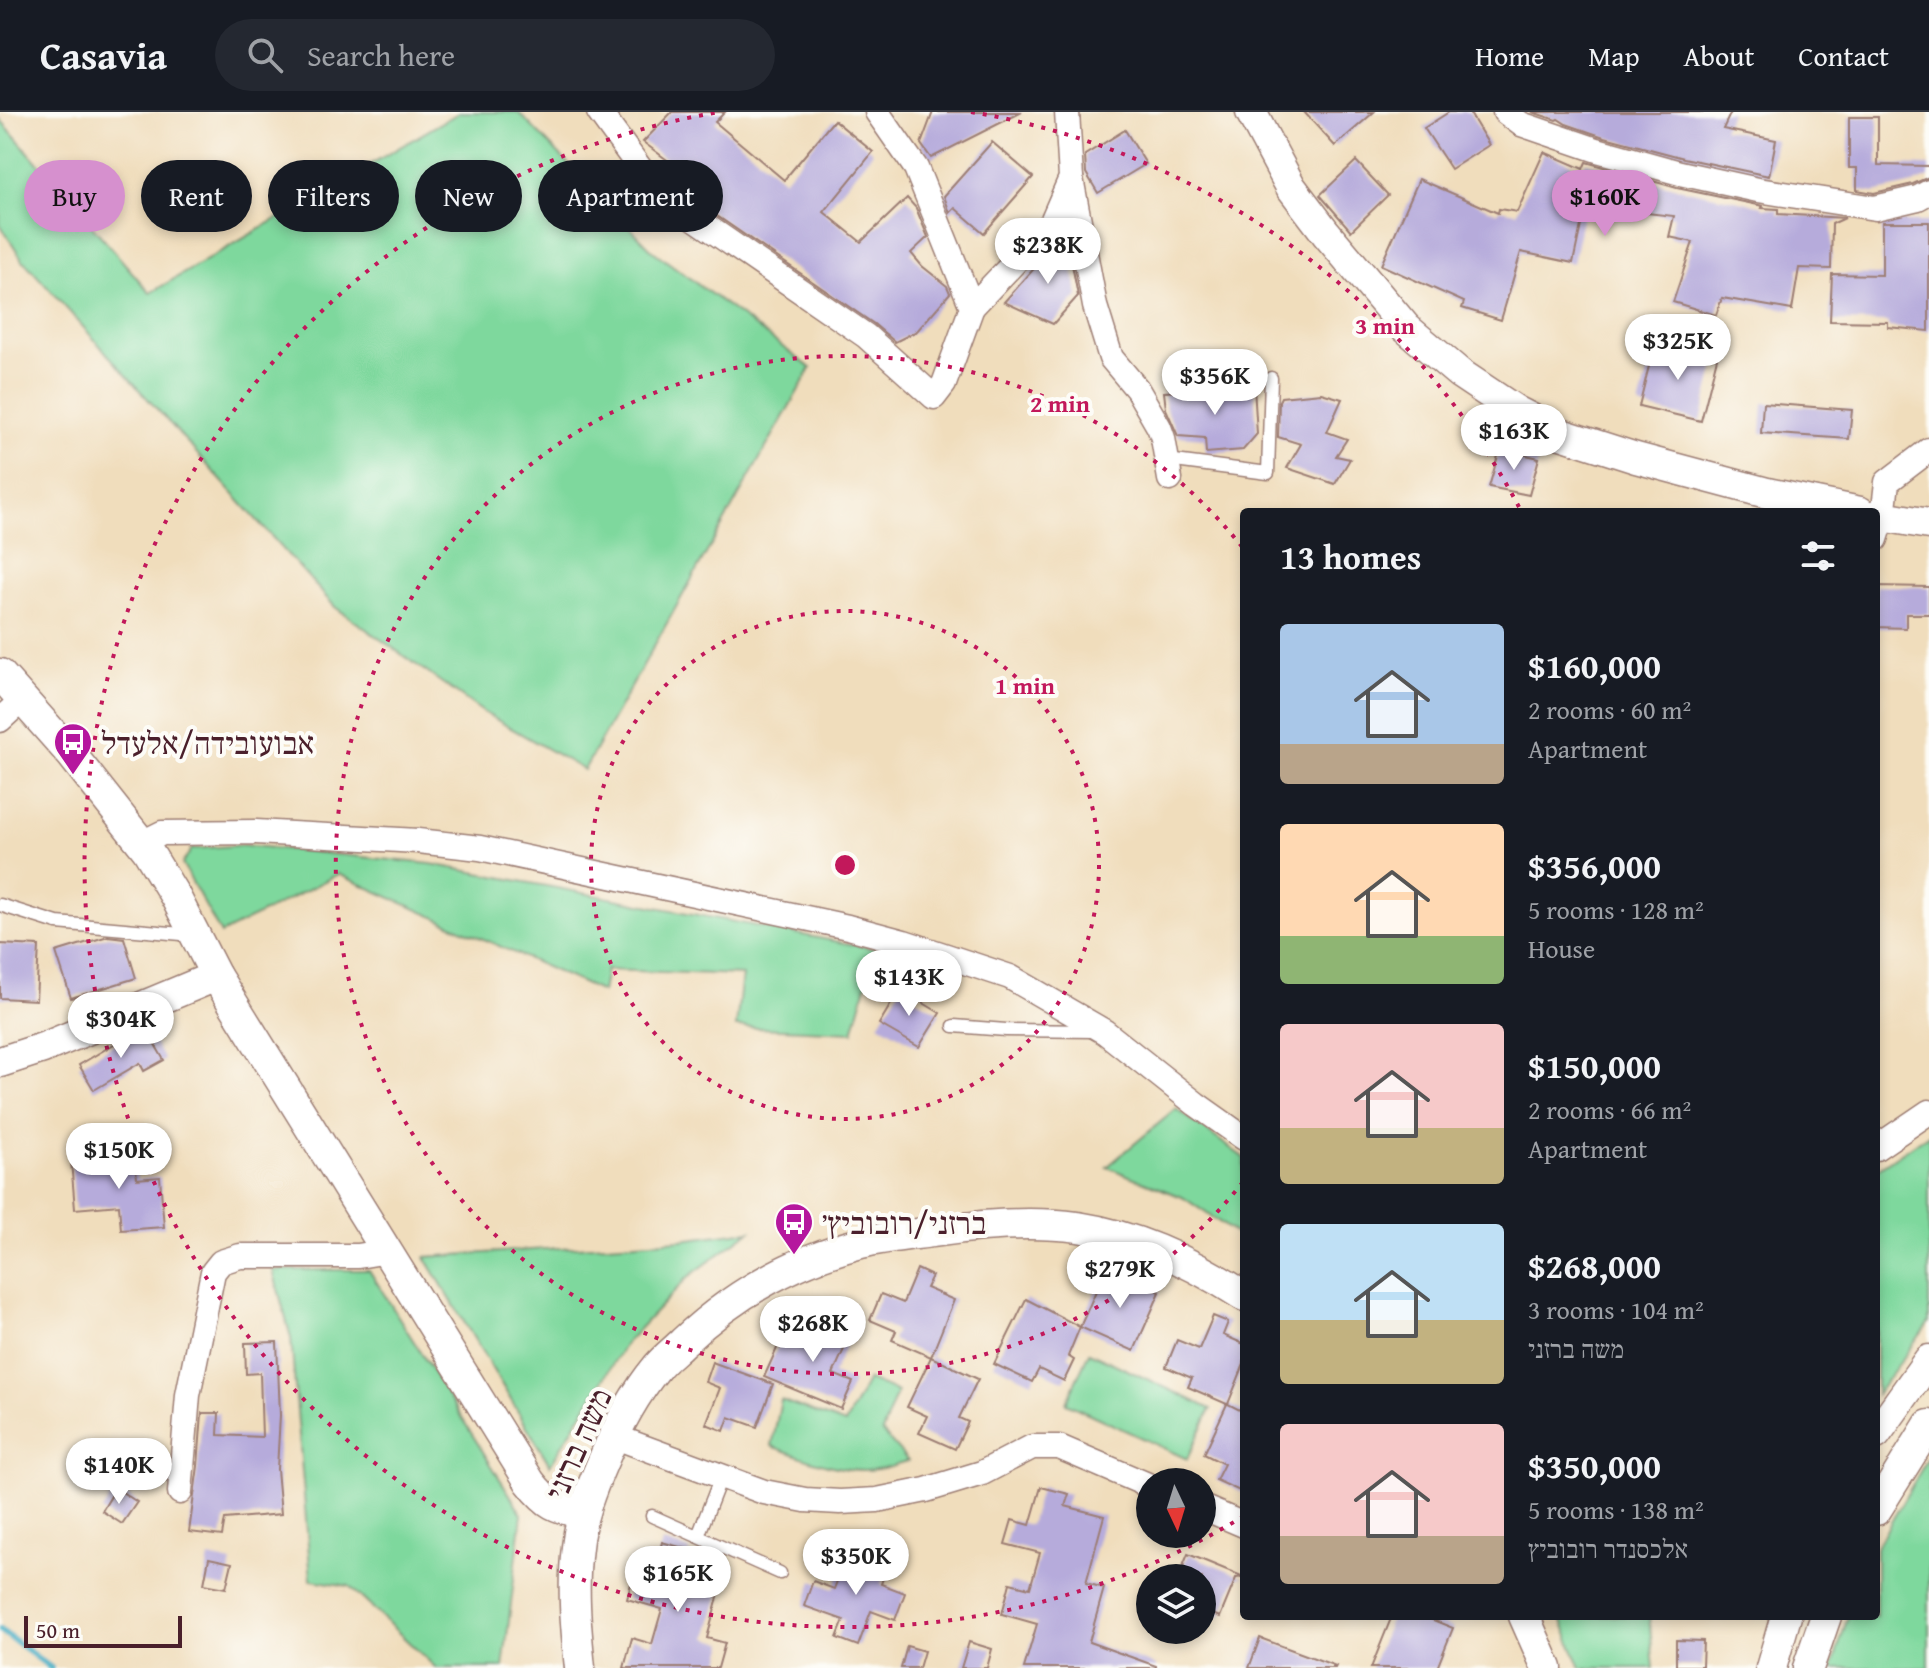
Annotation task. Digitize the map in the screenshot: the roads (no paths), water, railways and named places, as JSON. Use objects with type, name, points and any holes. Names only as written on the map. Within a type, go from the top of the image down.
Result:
[{"type":"street","points":[[599,112],[658,193],[866,336],[934,397],[944,384],[972,307],[1051,224],[1071,178]]},
{"type":"street","points":[[877,112],[916,168],[972,307]]},
{"type":"street","points":[[1067,112],[1071,178],[1095,306],[1111,358],[1137,389],[1159,427],[1169,469]]},
{"type":"street","points":[[1251,112],[1291,187],[1326,233],[1406,328],[1459,373],[1516,411],[1561,434],[1636,458],[1824,508]]},
{"type":"street","points":[[1505,112],[1521,124],[1597,150],[1758,190],[1875,208],[1918,198],[1929,192]]},
{"type":"street","points":[[1878,508],[1887,482],[1929,450]]},
{"type":"street","points":[[1880,521],[1929,524]]},
{"type":"street","points":[[0,674],[71,754],[142,843],[175,896],[216,976],[530,1482],[544,1500],[583,1514]]},
{"type":"street","points":[[0,720],[23,699]]},
{"type":"street","points":[[142,843],[162,833],[256,832],[418,841],[480,848],[848,927],[1010,977],[1105,1032],[1240,1135]]},
{"type":"street","points":[[0,1062],[43,1048],[216,976]]},
{"type":"street","points":[[1880,1145],[1929,1112]]},
{"type":"street","name":"משה ברזני","points":[[580,1668],[575,1610],[577,1545],[583,1514],[613,1436],[658,1365],[730,1302],[777,1275],[861,1243],[1007,1225],[1076,1227],[1111,1234],[1165,1255],[1240,1293]]},
{"type":"street","points":[[180,1492],[188,1395],[213,1272],[221,1262],[240,1256],[358,1256],[388,1251]]},
{"type":"street","points":[[1880,1428],[1929,1360]]},
{"type":"street","points":[[1880,1504],[1929,1425]]},
{"type":"street","points":[[613,1436],[764,1492],[805,1500],[877,1500],[926,1490],[982,1473],[1032,1447],[1059,1447],[1136,1480]]},
{"type":"street","points":[[1216,1513],[1240,1523]]},
{"type":"street","points":[[1526,1620],[1547,1668]]},
{"type":"street","points":[[1771,1668],[1785,1620]]},
{"type":"street","points":[[1808,1668],[1825,1620]]},
{"type":"lane","points":[[1169,469],[1268,473],[1271,378]]},
{"type":"lane","points":[[0,905],[57,923],[195,935]]},
{"type":"lane","points":[[954,1026],[1105,1032]]},
{"type":"lane","points":[[698,1536],[721,1477]]},
{"type":"lane","points":[[652,1516],[780,1573]]},
{"type":"waterway","points":[[0,1630],[51,1668]]},
{"type":"place","name":"אבועובידה/אלעדל","points":[[73,776]]},
{"type":"place","name":"ברזני/רובוביץ׳","points":[[794,1256]]}]
